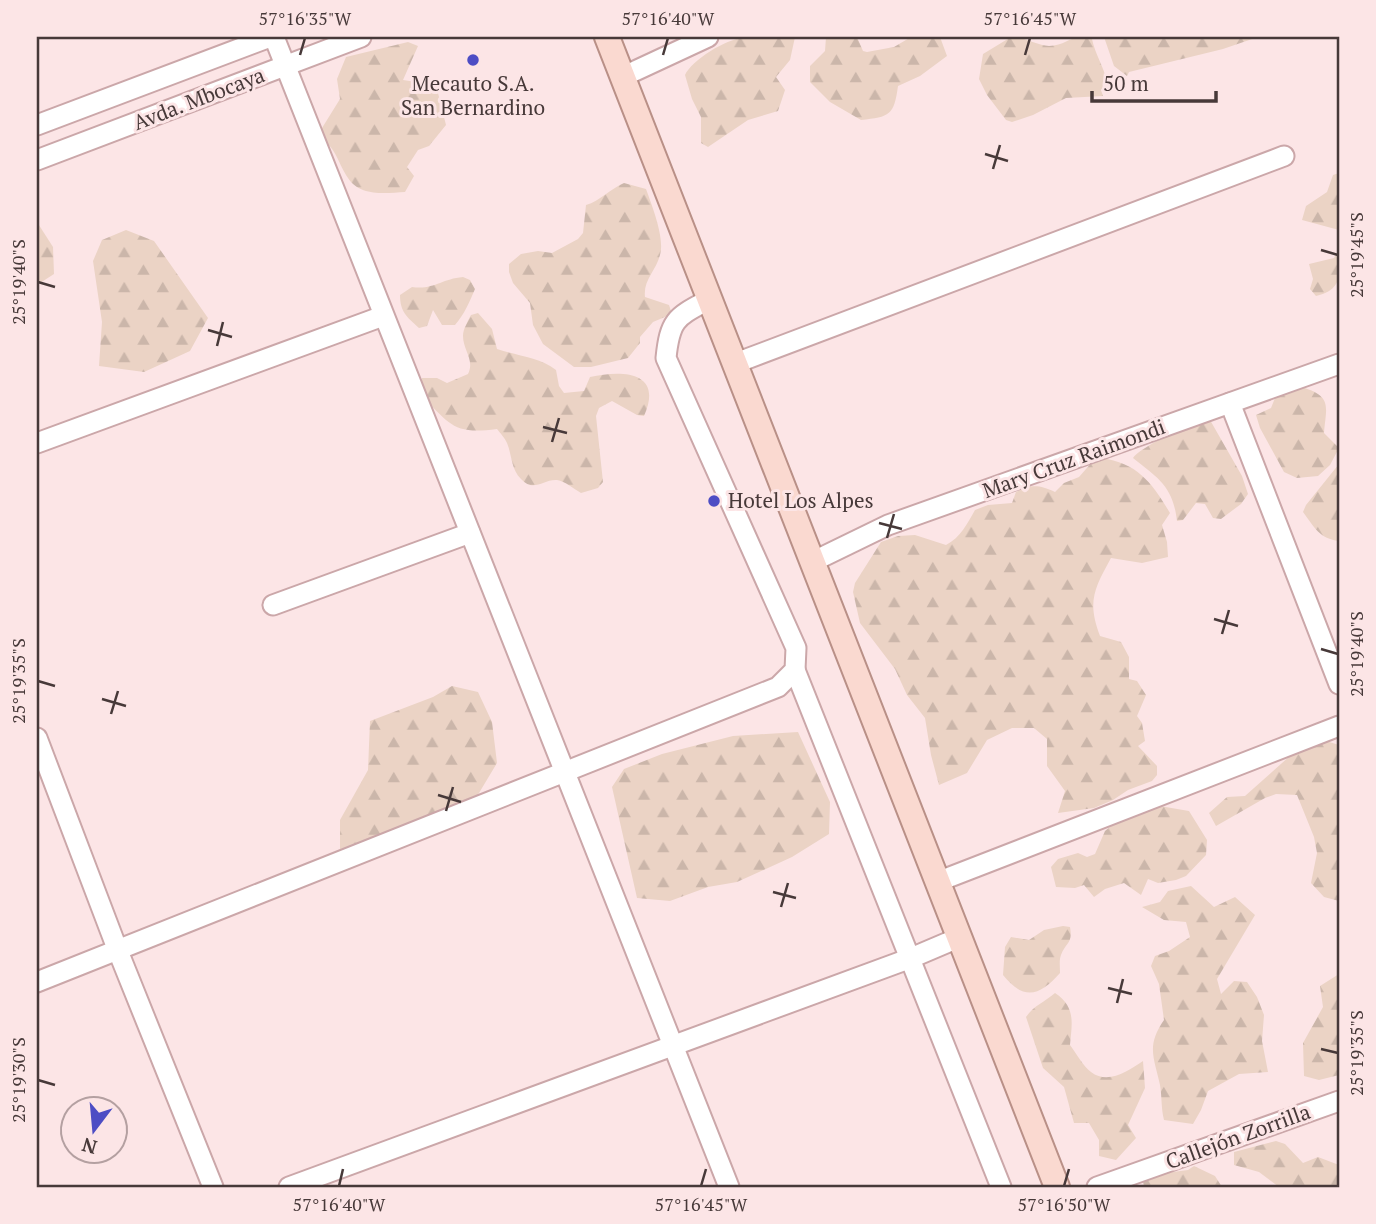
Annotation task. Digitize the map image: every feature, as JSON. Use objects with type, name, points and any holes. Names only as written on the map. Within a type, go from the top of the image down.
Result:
[{"type":"main road","points":[[607,37],[1057,1187]]},
{"type":"street","points":[[37,125],[272,37],[566,771],[671,1045],[729,1187]]},
{"type":"street","name":"Avda. Mbocaya","points":[[37,160],[362,37]]},
{"type":"street","points":[[622,77],[708,37]]},
{"type":"street","points":[[736,363],[1284,156]]},
{"type":"street","points":[[710,299],[678,317],[669,335],[666,358],[796,648],[795,670],[1001,1187]]},
{"type":"street","points":[[37,443],[383,316]]},
{"type":"street","name":"Mary Cruz Raimondi","points":[[812,562],[888,526],[1339,364]]},
{"type":"street","points":[[1230,403],[1339,684]]},
{"type":"street","points":[[273,605],[470,533]]},
{"type":"street","points":[[37,982],[778,687],[795,670]]},
{"type":"street","points":[[937,882],[1339,726]]},
{"type":"street","points":[[37,738],[118,951],[214,1187]]},
{"type":"street","points":[[289,1187],[911,958],[958,938]]},
{"type":"street","name":"Callejón Zorrilla","points":[[1097,1187],[1339,1101]]},
{"type":"green space","points":[[795,37],[790,60],[776,77],[785,90],[778,111],[748,120],[708,147],[701,143],[701,117],[685,75],[702,57],[719,46],[736,39]]},
{"type":"green space","points":[[826,37],[857,37],[863,51],[867,52],[894,47],[911,37],[940,37],[947,56],[920,76],[898,86],[895,103],[889,113],[878,118],[861,120],[830,102],[810,82],[810,66],[825,51]]},
{"type":"green space","points":[[1011,37],[1049,46],[1079,37],[1092,39],[1107,82],[1101,90],[1103,96],[1066,98],[1033,115],[1012,122],[1006,120],[987,95],[979,79],[983,54]]},
{"type":"green space","points":[[1104,37],[1258,37],[1223,49],[1129,72],[1127,76],[1114,66]]},
{"type":"green space","points":[[408,42],[418,46],[403,80],[436,85],[446,125],[429,146],[418,150],[407,167],[414,176],[405,192],[366,191],[348,178],[324,140],[322,128],[340,99],[337,79],[346,57]]},
{"type":"green space","points":[[1339,173],[1339,230],[1302,220],[1306,206],[1327,192],[1333,175]]},
{"type":"green space","points":[[624,183],[646,189],[659,231],[660,255],[648,280],[645,297],[669,305],[672,314],[653,322],[640,337],[640,343],[628,358],[591,367],[574,367],[543,344],[533,325],[530,303],[513,283],[509,264],[521,254],[538,251],[552,253],[578,239],[583,233],[586,205]]},
{"type":"green space","points":[[37,222],[53,247],[54,274],[37,285]]},
{"type":"green space","points":[[126,230],[154,241],[208,318],[190,351],[144,372],[99,366],[102,322],[93,261],[102,240]]},
{"type":"green space","points":[[1339,250],[1336,285],[1316,296],[1310,289],[1313,279],[1309,264],[1334,258]]},
{"type":"green space","points":[[463,277],[470,280],[475,289],[455,325],[442,325],[433,310],[427,326],[419,328],[405,314],[400,295],[412,287],[426,287]]},
{"type":"green space","points":[[478,313],[492,329],[497,349],[535,359],[556,370],[559,386],[564,393],[584,391],[590,377],[602,375],[626,374],[644,382],[649,401],[644,416],[612,401],[599,408],[596,416],[603,482],[598,488],[581,493],[557,480],[534,485],[526,483],[515,471],[507,443],[497,429],[461,429],[446,420],[421,395],[422,378],[437,378],[447,383],[468,374],[470,364],[463,333],[471,315]]},
{"type":"green space","points":[[1302,387],[1323,399],[1326,409],[1324,433],[1339,448],[1330,465],[1318,476],[1297,478],[1284,472],[1260,428],[1256,415],[1271,408],[1275,398]]},
{"type":"green space","points":[[1199,418],[1210,420],[1242,476],[1248,494],[1241,504],[1221,519],[1213,518],[1205,504],[1196,503],[1183,520],[1177,521],[1168,491],[1157,477],[1133,458],[1153,443]]},
{"type":"green space","points":[[1101,458],[1125,464],[1143,476],[1170,513],[1162,525],[1168,557],[1142,563],[1111,558],[1100,578],[1093,605],[1100,636],[1121,642],[1129,657],[1129,679],[1137,681],[1146,695],[1137,716],[1142,723],[1145,741],[1138,746],[1157,766],[1157,775],[1152,781],[1094,808],[1058,813],[1065,791],[1047,766],[1047,739],[1034,728],[1012,728],[987,740],[967,773],[939,785],[925,718],[907,695],[895,669],[860,623],[853,592],[855,583],[881,542],[898,536],[915,535],[946,545],[960,534],[975,510],[988,505],[1012,503],[1016,492],[1031,487],[1055,492],[1064,483],[1079,477],[1093,461]]},
{"type":"green space","points":[[1339,464],[1339,541],[1322,535],[1303,512]]},
{"type":"green space","points":[[452,686],[478,692],[492,722],[497,763],[473,803],[425,831],[340,849],[340,820],[368,770],[370,721],[433,697]]},
{"type":"green space","points":[[798,732],[830,802],[829,834],[792,857],[737,882],[708,887],[670,901],[637,898],[612,787],[624,769],[662,754],[733,736]]},
{"type":"green space","points":[[1323,740],[1339,745],[1339,901],[1324,897],[1311,883],[1317,853],[1314,837],[1297,795],[1276,794],[1265,798],[1216,826],[1209,813],[1227,797],[1245,796],[1291,755]]},
{"type":"green space","points":[[1154,805],[1189,811],[1207,840],[1206,855],[1186,876],[1158,883],[1148,879],[1141,895],[1124,883],[1105,889],[1094,897],[1084,885],[1075,888],[1056,887],[1051,867],[1058,859],[1078,853],[1087,857],[1095,854],[1105,831],[1130,810]]},
{"type":"green space","points":[[1191,886],[1214,907],[1235,897],[1255,915],[1217,979],[1221,994],[1234,981],[1247,982],[1257,997],[1264,1015],[1262,1041],[1268,1072],[1239,1074],[1208,1091],[1193,1124],[1164,1120],[1153,1045],[1164,1020],[1159,984],[1151,966],[1155,956],[1169,951],[1190,937],[1186,922],[1164,920],[1142,907],[1160,902],[1168,891]]},
{"type":"green space","points":[[1070,927],[1071,937],[1060,957],[1060,973],[1046,987],[1039,991],[1025,992],[1003,975],[1005,947],[1011,937],[1029,940],[1044,930]]},
{"type":"green space","points":[[1339,974],[1339,1075],[1319,1080],[1304,1076],[1303,1043],[1323,1007],[1320,986]]},
{"type":"green space","points":[[1055,993],[1070,1010],[1070,1045],[1091,1072],[1098,1076],[1111,1077],[1143,1061],[1145,1088],[1128,1125],[1136,1138],[1116,1160],[1099,1156],[1099,1140],[1089,1123],[1074,1123],[1064,1087],[1043,1068],[1026,1017]]},
{"type":"green space","points":[[1276,1141],[1285,1144],[1303,1163],[1318,1157],[1339,1165],[1339,1187],[1279,1187],[1259,1172],[1234,1165],[1234,1152]]},
{"type":"green space","points":[[1194,1166],[1215,1176],[1222,1187],[1144,1187],[1143,1181],[1158,1174],[1188,1170]]},
{"type":"place","name":"Mecauto S.A. San Bernardino","points":[[473,60]]},
{"type":"place","name":"Hotel Los Alpes","points":[[714,501]]}]
